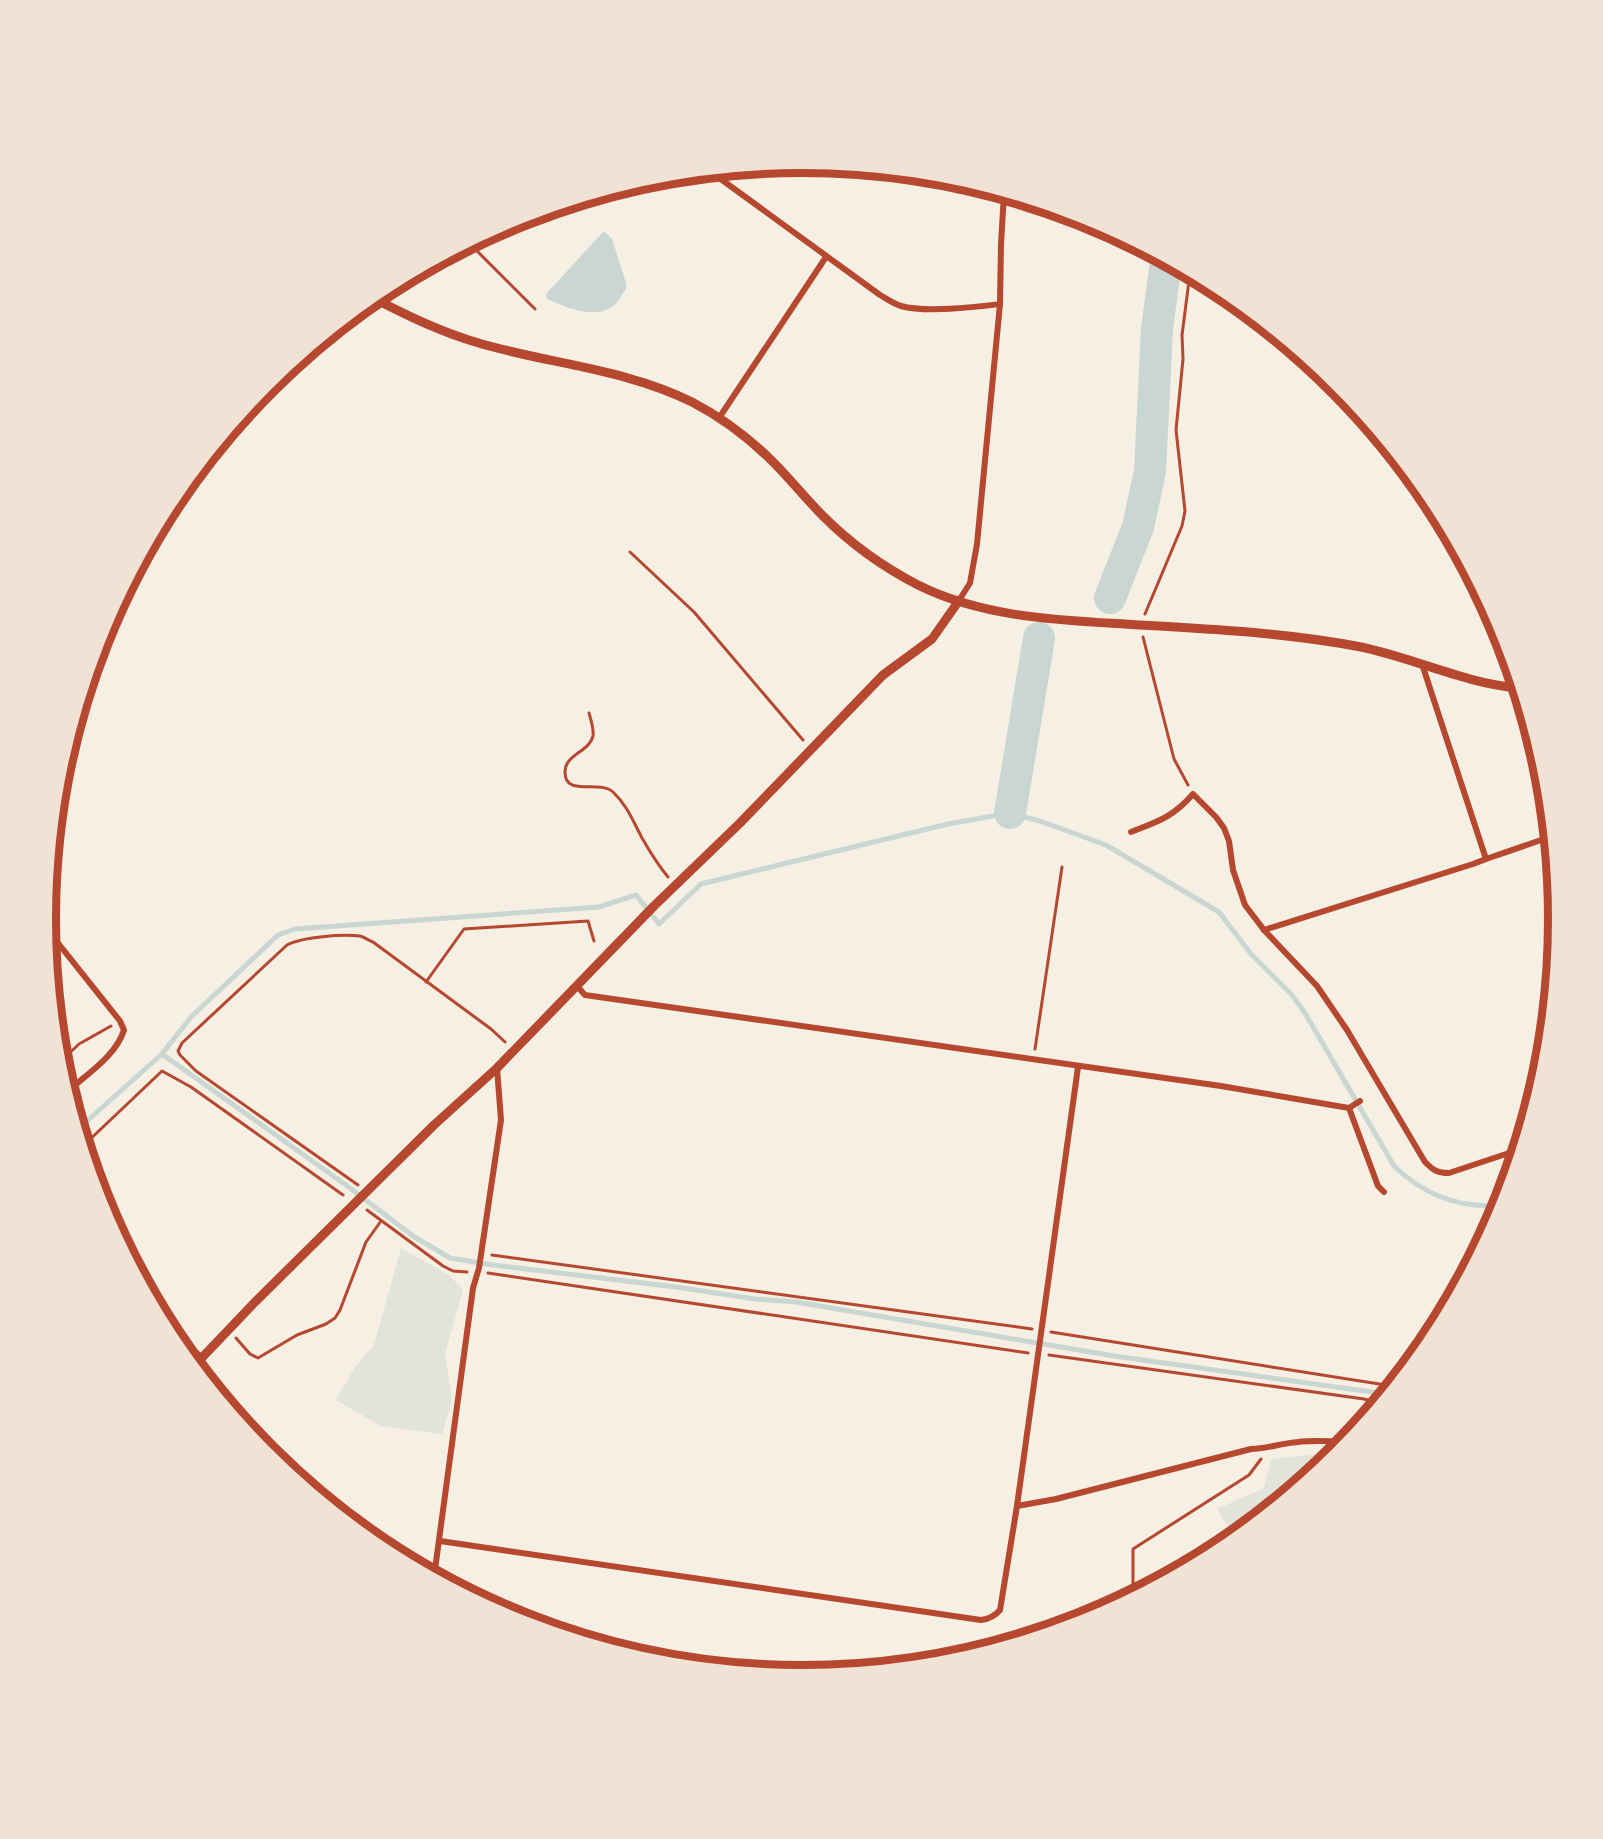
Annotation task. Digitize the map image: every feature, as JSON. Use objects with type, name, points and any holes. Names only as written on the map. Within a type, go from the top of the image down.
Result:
[{"type":"street","points":[[720,178],[880,295],[902,306],[926,308],[1000,304]]},
{"type":"street","points":[[200,1360],[434,1125],[497,1068],[883,675],[932,639],[958,602],[970,583],[977,544],[1000,304],[1004,202]]},
{"type":"street","points":[[719,418],[826,257]]},
{"type":"street","points":[[383,302],[423,323],[480,344],[593,369],[639,382],[691,402],[719,418],[768,457],[823,516],[853,544],[908,580],[958,602],[1043,619],[1256,633],[1362,648],[1473,681],[1510,687]]},
{"type":"street","points":[[1422,664],[1486,859]]},
{"type":"street","points":[[1131,832],[1161,821],[1179,810],[1193,794],[1224,828],[1229,841],[1233,870],[1245,905],[1264,930],[1317,986],[1347,1030],[1425,1162],[1433,1170],[1449,1173],[1510,1153]]},
{"type":"street","points":[[1264,930],[1543,839]]},
{"type":"street","points":[[56,941],[120,1021],[124,1030],[120,1042],[111,1053],[75,1085]]},
{"type":"street","points":[[576,985],[585,995],[1221,1086],[1349,1108],[1360,1101]]},
{"type":"street","points":[[440,1541],[981,1620],[988,1619],[1000,1610],[1017,1506],[1078,1066]]},
{"type":"street","points":[[435,1570],[472,1300],[501,1120],[497,1068]]},
{"type":"street","points":[[1349,1108],[1378,1186],[1384,1191]]},
{"type":"street","points":[[193,1351],[203,1358]]},
{"type":"street","points":[[1017,1506],[1056,1499],[1233,1453],[1301,1441],[1334,1442]]},
{"type":"path","points":[[475,249],[535,309]]},
{"type":"path","points":[[1189,282],[1182,335],[1183,359],[1176,430],[1185,511],[1182,526],[1151,596],[1141,625],[1144,647],[1174,759],[1193,794]]},
{"type":"path","points":[[630,552],[694,612],[810,748]]},
{"type":"path","points":[[589,713],[592,740],[567,762],[564,769],[566,778],[575,787],[606,786],[612,791],[626,806],[649,850],[673,887]]},
{"type":"path","points":[[1034,1060],[1062,867]]},
{"type":"path","points":[[426,982],[464,929],[588,921],[594,941]]},
{"type":"path","points":[[366,1193],[351,1179],[196,1071],[178,1051],[183,1043],[287,945],[294,941],[362,936],[491,1029],[513,1051]]},
{"type":"path","points":[[68,1054],[79,1044],[120,1021]]},
{"type":"path","points":[[89,1140],[162,1071],[191,1088],[338,1192],[356,1202],[442,1266],[453,1271],[478,1270],[1023,1353],[1037,1353],[1370,1401]]},
{"type":"path","points":[[229,1329],[250,1354],[258,1358],[297,1335],[335,1318],[366,1242],[381,1221]]},
{"type":"path","points":[[481,1255],[1384,1385]]},
{"type":"path","points":[[1132,1588],[1133,1548],[1249,1475],[1261,1459],[1262,1449]]},
{"type":"shaded area","points":[[604,231],[612,239],[626,283],[626,289],[617,302],[606,310],[589,312],[572,309],[547,299],[546,294]]},
{"type":"shaded area","points":[[401,1248],[449,1275],[463,1290],[445,1354],[452,1400],[442,1434],[381,1426],[336,1400],[355,1367],[374,1345]]},
{"type":"shaded area","points":[[1322,1454],[1256,1511],[1230,1530],[1217,1509],[1264,1488],[1271,1459]]},
{"type":"waterway","points":[[1110,598],[1138,527],[1150,471],[1157,329],[1165,268]]},
{"type":"waterway","points":[[1010,813],[1039,638]]},
{"type":"waterway","points":[[84,1123],[162,1054],[191,1017],[278,935],[295,929],[599,907],[636,895],[659,924],[701,884],[948,824],[1010,813],[1043,822],[1106,845],[1219,912],[1251,954],[1291,994],[1305,1013],[1394,1166],[1418,1185],[1444,1198],[1472,1205],[1491,1206]]},
{"type":"waterway","points":[[162,1054],[346,1185],[413,1236],[450,1258],[755,1299],[796,1302],[1114,1356],[1377,1393]]}]
